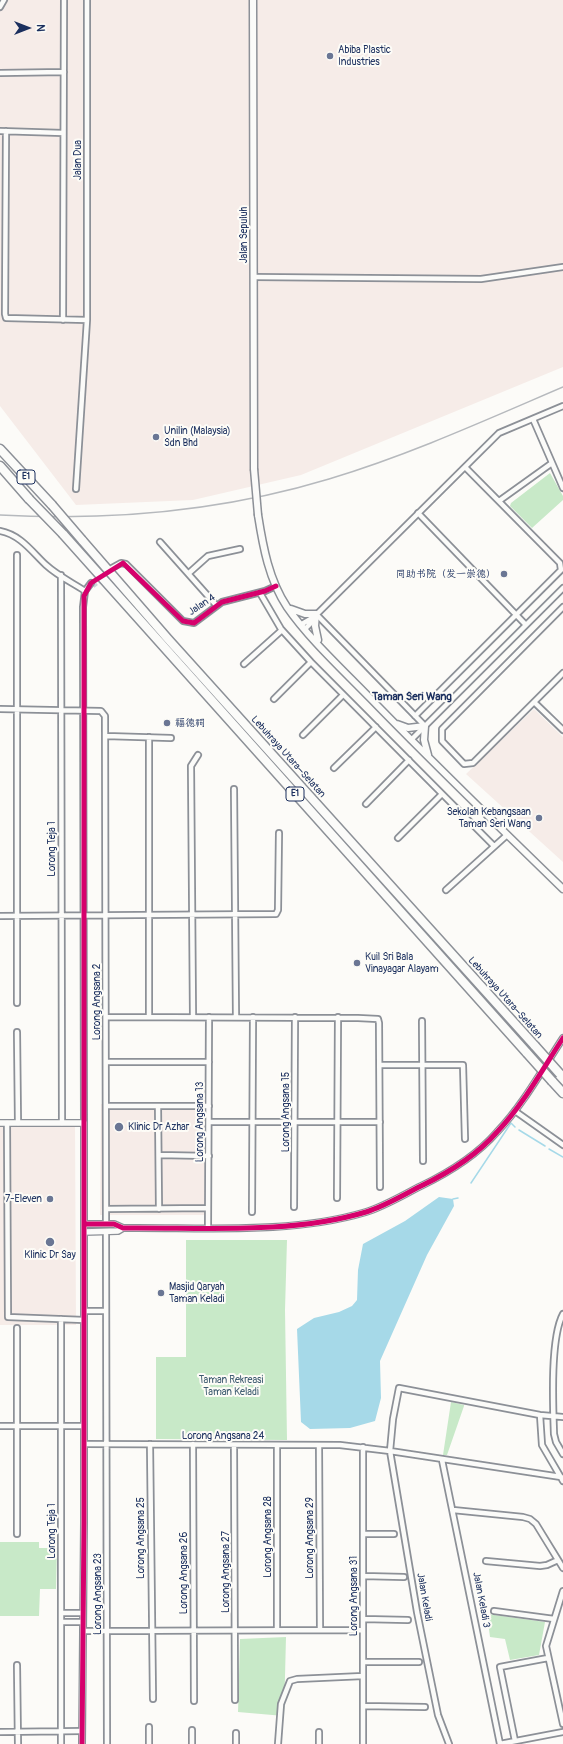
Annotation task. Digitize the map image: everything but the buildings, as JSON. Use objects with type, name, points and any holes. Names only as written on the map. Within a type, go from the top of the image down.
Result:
[{"type":"highway","points":[[0,444],[43,496]]},
{"type":"highway","name":"Lebuhraya Utara–Selatan","points":[[0,449],[52,505],[168,639],[562,1076]]},
{"type":"highway","name":"Lebuhraya Utara–Selatan","points":[[0,466],[63,534],[563,1093]]},
{"type":"main road","name":"Jalan Sepuluh","points":[[253,0],[254,470],[258,515],[265,555],[276,586],[288,607],[320,646],[394,723],[563,889]]},
{"type":"main road","points":[[288,607],[305,614],[315,616],[316,633],[320,646]]},
{"type":"main road","points":[[394,723],[408,728],[425,726],[425,745],[429,757]]},
{"type":"street","points":[[0,7],[4,0]]},
{"type":"street","points":[[63,320],[64,0]]},
{"type":"street","name":"Jalan Dua","points":[[76,488],[87,320],[87,0]]},
{"type":"street","points":[[0,73],[64,72]]},
{"type":"street","points":[[0,131],[63,132]]},
{"type":"street","points":[[6,131],[6,318],[10,320],[87,320]]},
{"type":"street","points":[[254,277],[481,279],[563,267]]},
{"type":"street","points":[[304,626],[503,430],[563,406]]},
{"type":"street","points":[[533,419],[563,488]]},
{"type":"street","points":[[499,501],[552,463]]},
{"type":"street","points":[[415,716],[561,570],[562,566],[465,467]]},
{"type":"street","points":[[418,513],[526,625]]},
{"type":"street","points":[[0,531],[14,535],[47,566],[61,575],[90,587],[83,602],[84,1444],[82,1744]]},
{"type":"street","points":[[160,542],[216,605]]},
{"type":"street","points":[[189,573],[208,556],[240,549]]},
{"type":"street","points":[[16,555],[17,1003]]},
{"type":"street","name":"Jalan 4","points":[[113,569],[123,563],[128,566],[187,622],[194,623],[216,605],[276,586]]},
{"type":"street","name":"Lorong Teja 1","points":[[61,575],[60,710],[62,1123]]},
{"type":"street","points":[[411,740],[563,588]]},
{"type":"street","points":[[260,592],[282,630],[311,662],[494,846]]},
{"type":"street","points":[[563,607],[442,729],[442,741],[464,764],[473,763],[563,673]]},
{"type":"street","points":[[315,616],[425,726]]},
{"type":"street","points":[[244,664],[282,630]]},
{"type":"street","points":[[274,699],[311,662]]},
{"type":"street","points":[[303,735],[343,695]]},
{"type":"street","points":[[534,702],[563,730]]},
{"type":"street","points":[[0,709],[83,710]]},
{"type":"street","name":"Lorong Angsana 2","points":[[83,710],[104,713],[106,736],[106,1224]]},
{"type":"street","points":[[334,768],[376,728]]},
{"type":"street","points":[[106,736],[171,738]]},
{"type":"street","points":[[149,737],[149,1017]]},
{"type":"street","points":[[193,1017],[191,766],[198,755]]},
{"type":"street","points":[[366,804],[409,760]]},
{"type":"street","points":[[234,789],[236,1017]]},
{"type":"street","points":[[398,838],[442,794]]},
{"type":"street","points":[[0,916],[272,914],[278,910],[279,833]]},
{"type":"street","points":[[446,890],[507,835]]},
{"type":"street","points":[[106,1017],[338,1017],[378,1019],[380,1064],[380,1187]]},
{"type":"street","name":"Lorong Angsana 13","points":[[208,1227],[209,1017]]},
{"type":"street","points":[[252,1212],[253,1017]]},
{"type":"street","name":"Lorong Angsana 15","points":[[294,1207],[295,1017]]},
{"type":"street","points":[[337,1198],[338,1017]]},
{"type":"street","points":[[422,1021],[423,1161]]},
{"type":"street","points":[[17,1032],[18,1123]]},
{"type":"street","points":[[84,1232],[118,1231],[123,1228],[284,1227],[311,1224],[367,1212],[437,1178],[478,1150],[497,1133],[515,1111],[563,1038]]},
{"type":"street","points":[[106,1062],[209,1062]]},
{"type":"street","points":[[380,1064],[463,1065],[465,1139]]},
{"type":"street","points":[[106,1106],[209,1106]]},
{"type":"street","points":[[158,1106],[159,1209]]},
{"type":"street","points":[[515,1111],[563,1145]]},
{"type":"street","points":[[209,1122],[380,1122]]},
{"type":"street","points":[[0,1123],[84,1123]]},
{"type":"street","points":[[7,1123],[8,1318],[84,1320]]},
{"type":"street","points":[[159,1155],[209,1156]]},
{"type":"street","points":[[106,1209],[208,1208]]},
{"type":"street","points":[[84,1224],[118,1225],[123,1228]]},
{"type":"street","name":"Lorong Angsana 23","points":[[106,1232],[107,1744]]},
{"type":"street","points":[[84,1311],[105,1311]]},
{"type":"street","points":[[563,1314],[556,1343],[554,1416],[556,1442],[563,1454]]},
{"type":"street","name":"Lorong Teja 1","points":[[61,1319],[61,1744]]},
{"type":"street","points":[[17,1328],[17,1534]]},
{"type":"street","name":"Jalan Keladi","points":[[449,1744],[438,1715],[417,1612],[390,1451],[393,1419],[399,1388],[540,1415]]},
{"type":"street","points":[[562,1479],[542,1445],[540,1415],[563,1417]]},
{"type":"street","points":[[0,1426],[84,1426]]},
{"type":"street","name":"Lorong Angsana 24","points":[[84,1444],[319,1445],[363,1447],[562,1479]]},
{"type":"street","name":"Lorong Angsana 25","points":[[150,1444],[152,1699]]},
{"type":"street","name":"Lorong Angsana 26","points":[[193,1444],[194,1701]]},
{"type":"street","name":"Lorong Angsana 27","points":[[234,1445],[235,1700]]},
{"type":"street","name":"Lorong Angsana 28","points":[[277,1445],[277,1630]]},
{"type":"street","name":"Lorong Angsana 29","points":[[319,1445],[320,1630]]},
{"type":"street","name":"Lorong Angsana 31","points":[[363,1447],[363,1744]]},
{"type":"street","name":"Jalan Keladi 3","points":[[442,1460],[500,1744]]},
{"type":"street","points":[[453,1510],[530,1519],[536,1524],[563,1568]]},
{"type":"street","points":[[363,1534],[394,1534]]},
{"type":"street","points":[[486,1561],[547,1566],[558,1560]]},
{"type":"street","points":[[363,1576],[404,1577]]},
{"type":"street","points":[[563,1591],[547,1640],[548,1658],[563,1724]]},
{"type":"street","points":[[494,1611],[554,1619]]},
{"type":"street","points":[[61,1613],[83,1613]]},
{"type":"street","points":[[363,1619],[408,1620]]},
{"type":"street","points":[[61,1622],[83,1622]]},
{"type":"street","points":[[83,1631],[363,1630]]},
{"type":"street","points":[[515,1741],[500,1667],[548,1658]]},
{"type":"street","points":[[363,1662],[419,1662]]},
{"type":"street","points":[[17,1665],[18,1744]]},
{"type":"street","points":[[278,1744],[281,1704],[290,1681],[297,1679],[363,1676]]},
{"type":"street","points":[[363,1706],[425,1707]]},
{"type":"street","points":[[149,1727],[149,1744]]},
{"type":"street","points":[[192,1730],[192,1744]]},
{"type":"street","points":[[0,1732],[82,1731]]},
{"type":"street","points":[[319,1732],[319,1744]]},
{"type":"street","points":[[500,1744],[563,1732]]},
{"type":"street","points":[[236,1733],[236,1744]]},
{"type":"shaded area","points":[[0,0],[563,0],[563,367],[301,475],[193,500],[76,505],[0,406]]},
{"type":"shaded area","name":"Sekolah Kebangsaan Taman Seri Wang","points":[[534,709],[563,737],[563,862],[466,774]]},
{"type":"shaded area","points":[[101,1104],[205,1104],[204,1215],[100,1215]]},
{"type":"shaded area","points":[[0,1121],[75,1121],[76,1325],[0,1325]]},
{"type":"green space","points":[[550,473],[563,496],[563,500],[532,528],[510,506],[511,503]]},
{"type":"green space","name":"Taman Rekreasi Taman Keladi","points":[[186,1240],[287,1240],[285,1310],[287,1440],[156,1439],[156,1357],[186,1357]]},
{"type":"green space","points":[[451,1402],[464,1406],[447,1455],[443,1455]]},
{"type":"green space","points":[[0,1542],[39,1542],[39,1548],[57,1548],[56,1589],[40,1589],[39,1616],[0,1616]]},
{"type":"green space","points":[[487,1614],[545,1622],[539,1655],[510,1660],[505,1639],[490,1637]]},
{"type":"green space","points":[[286,1637],[284,1716],[238,1712],[240,1639]]},
{"type":"water","points":[[439,1197],[453,1199],[454,1206],[427,1255],[380,1361],[381,1398],[375,1421],[350,1428],[310,1429],[301,1422],[297,1329],[314,1318],[339,1312],[352,1306],[357,1300],[358,1270],[363,1244],[405,1221]]},
{"type":"waterway","points":[[471,1183],[511,1123],[515,1127]]},
{"type":"waterway","points":[[519,1130],[545,1146]]},
{"type":"waterway","points":[[549,1149],[563,1157]]},
{"type":"waterway","points":[[453,1199],[458,1198]]},
{"type":"tunnel","points":[[91,583],[109,570]]},
{"type":"tunnel","points":[[93,586],[114,570]]},
{"type":"railway","points":[[0,515],[125,515],[208,506],[289,490],[359,470],[447,436],[563,387]]},
{"type":"cycle path","points":[[82,1744],[84,1522],[84,596],[91,583],[123,563],[183,621],[194,623],[222,602],[265,591],[276,586]]},
{"type":"cycle path","points":[[84,1224],[114,1224],[123,1228],[214,1229],[276,1227],[337,1219],[373,1210],[462,1163],[489,1140],[506,1122],[532,1087],[563,1038]]},
{"type":"place","name":"Abiba Plastic Industries","points":[[330,56]]},
{"type":"place","name":"Unilin (Malaysia) Sdn Bhd","points":[[156,437]]},
{"type":"place","name":"同助书院（发一崇德）","points":[[504,574]]},
{"type":"place","name":"福德祠","points":[[167,723]]},
{"type":"place","name":"Sekolah Kebangsaan Taman Seri Wang","points":[[539,818]]},
{"type":"place","name":"Kuil Sri Bala Vinayagar Alayam","points":[[357,963]]},
{"type":"place","name":"Klinic Dr Azhar","points":[[119,1127]]},
{"type":"place","name":"7-Eleven","points":[[50,1199]]},
{"type":"place","name":"Klinic Dr Say","points":[[50,1242]]},
{"type":"place","name":"Masjid Qaryah Taman Keladi","points":[[161,1293]]},
{"type":"district","name":"Taman Seri Wang","points":[[412,697]]}]
